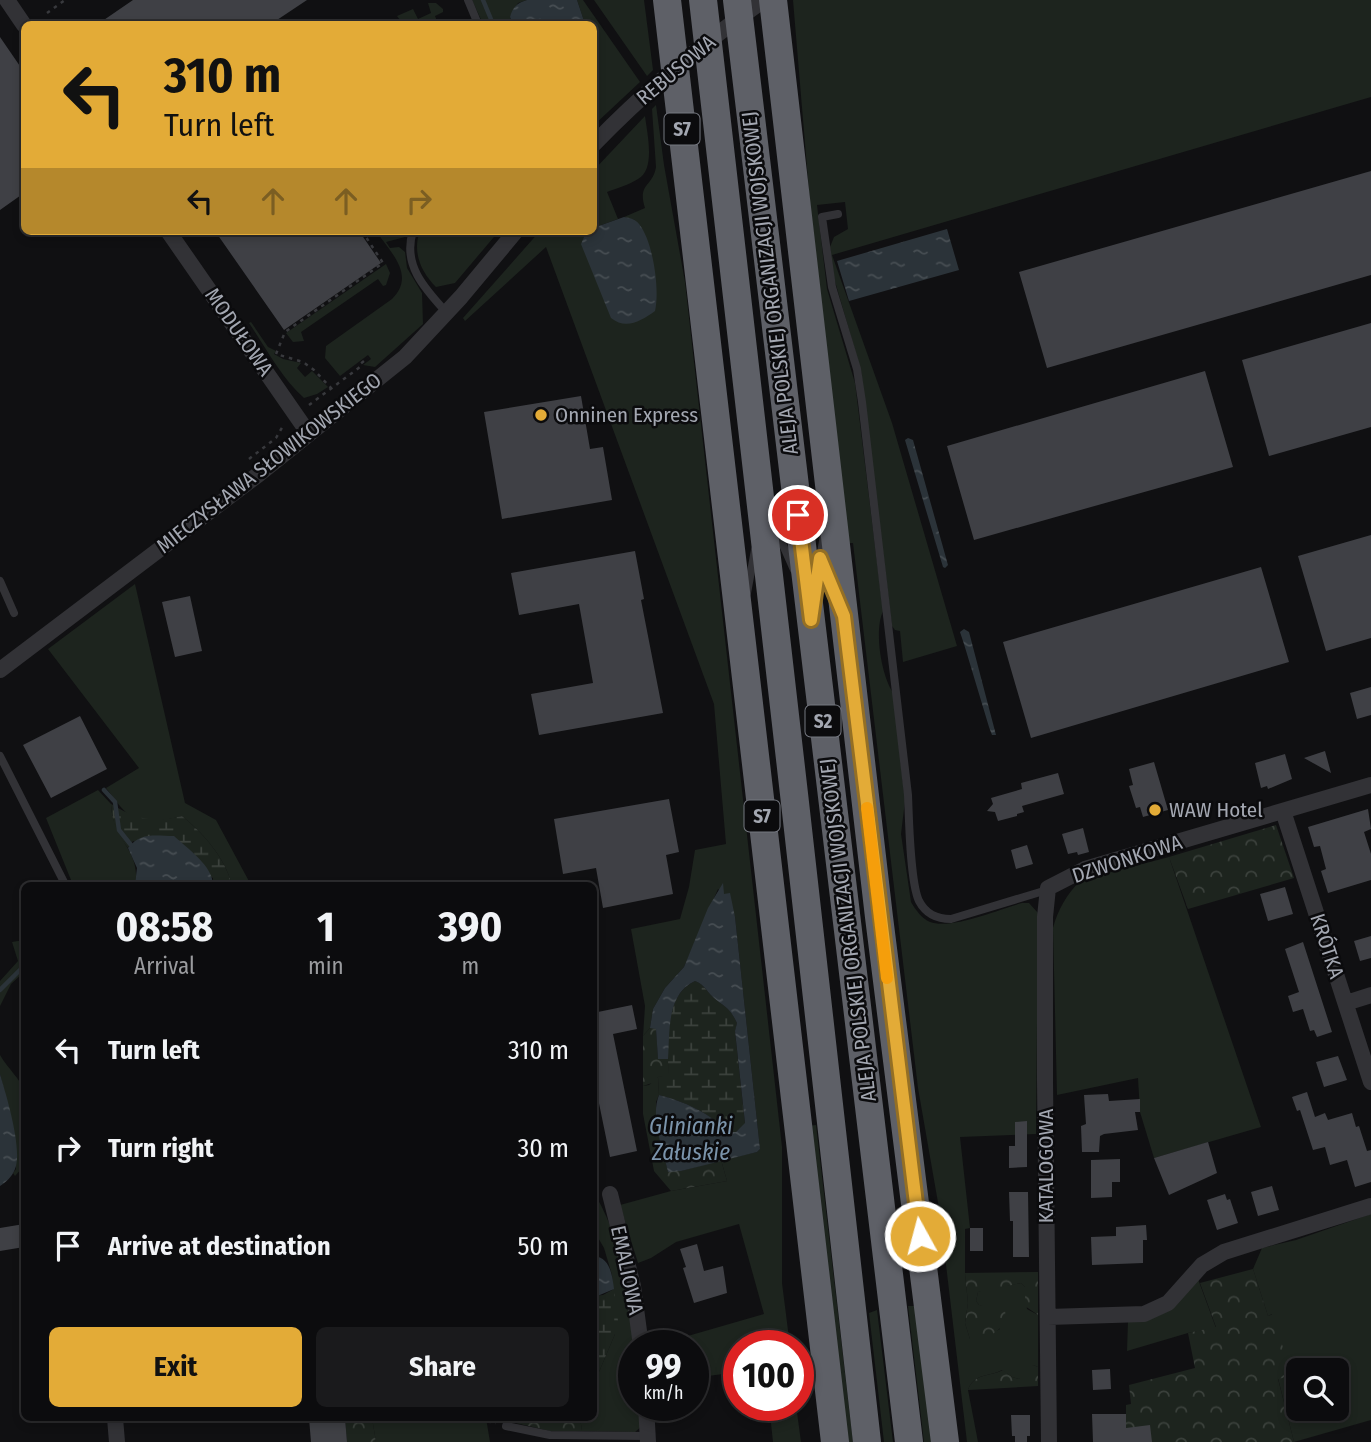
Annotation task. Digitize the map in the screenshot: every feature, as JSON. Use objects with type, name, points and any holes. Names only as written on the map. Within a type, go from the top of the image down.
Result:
[{"type":"highway","name":"S7","points":[[667,0],[835,1442]]},
{"type":"highway","name":"ALEJA POLSKIEJ ORGANIZACJI WOJSKOWEJ","points":[[703,0],[761,499],[769,608],[867,1442]]},
{"type":"highway","name":"ALEJA POLSKIEJ ORGANIZACJI WOJSKOWEJ","points":[[737,0],[793,505],[810,612],[909,1442]]},
{"type":"highway","points":[[773,0],[844,616],[945,1442]]},
{"type":"street","points":[[7,0],[22,21]]},
{"type":"street","name":"REBUSOWA","points":[[597,141],[689,57],[764,0]]},
{"type":"street","name":"MODUŁOWA","points":[[171,235],[309,433]]},
{"type":"street","name":"MIECZYSŁAWA SŁOWIKOWSKIEGO","points":[[0,670],[309,433],[413,349],[513,235]]},
{"type":"street","name":"DZWONKOWA","points":[[1047,890],[1050,885],[1085,869],[1371,785]]},
{"type":"street","name":"KRÓTKA","points":[[1283,811],[1371,1082]]},
{"type":"street","name":"KATALOGOWA","points":[[1047,890],[1049,1442]]},
{"type":"street","points":[[1346,1003],[1371,995]]},
{"type":"street","name":"EMALIOWA","points":[[610,1194],[635,1296],[639,1330]]},
{"type":"street","points":[[1048,1317],[1144,1314],[1168,1303],[1202,1265],[1224,1252],[1371,1206]]},
{"type":"street","points":[[115,1421],[117,1442]]},
{"type":"street","points":[[647,1421],[648,1439]]},
{"type":"lane","points":[[468,0],[477,21]]},
{"type":"lane","points":[[838,214],[822,217],[832,288],[857,369],[862,402],[908,795],[909,835],[917,897],[928,913],[936,918],[951,919],[1047,890]]},
{"type":"lane","points":[[413,235],[410,250],[414,272],[425,290],[447,313]]},
{"type":"lane","points":[[810,612],[830,494]]},
{"type":"lane","points":[[761,499],[810,612]]},
{"type":"lane","points":[[741,634],[761,499]]},
{"type":"lane","points":[[793,505],[810,535]]},
{"type":"lane","points":[[726,511],[741,546]]},
{"type":"lane","points":[[782,558],[786,536]]},
{"type":"lane","points":[[815,547],[825,570]]},
{"type":"lane","points":[[746,558],[756,581]]},
{"type":"lane","points":[[769,608],[779,570]]},
{"type":"lane","points":[[0,581],[14,613]]},
{"type":"lane","points":[[830,581],[844,616]]},
{"type":"lane","points":[[0,756],[64,882]]},
{"type":"lane","points":[[506,1426],[550,1434],[648,1439]]},
{"type":"path","points":[[47,13],[65,0]]},
{"type":"path","points":[[332,389],[303,362],[276,354],[285,332],[383,263],[365,235]]},
{"type":"path","points":[[306,407],[360,367],[368,358]]},
{"type":"path","points":[[249,459],[276,438],[288,420]]},
{"type":"path","points":[[484,1421],[506,1426]]},
{"type":"green space","points":[[472,0],[527,0],[518,3],[510,17],[512,21],[482,21]]},
{"type":"green space","points":[[577,0],[583,0],[640,82],[597,122],[597,21],[584,21]]},
{"type":"green space","points":[[594,0],[644,0],[653,70],[647,76]]},
{"type":"green space","points":[[793,0],[1371,0],[1371,97],[832,255],[892,423],[957,646],[903,662],[900,631],[892,626],[861,371],[834,278],[830,247],[834,237],[848,229],[845,202],[817,205],[827,289],[855,383],[883,611],[879,630],[880,652],[885,675],[893,693],[905,801],[901,834],[911,902],[924,919],[939,924],[963,921],[1022,903],[1029,903],[1038,913],[1036,1134],[960,1137],[970,1228],[965,1229],[968,1303],[965,1323],[970,1339],[984,1337],[1000,1329],[976,1301],[978,1292],[983,1290],[1021,1283],[1025,1287],[1027,1309],[1038,1315],[1038,1367],[1033,1365],[1019,1379],[1002,1370],[982,1376],[974,1381],[968,1390],[978,1442],[967,1442],[940,1214],[918,1088],[853,543],[849,543],[810,203]]},
{"type":"green space","points":[[428,3],[436,3],[443,9],[443,12],[435,16],[437,21],[401,21],[397,16],[413,9],[418,19],[431,13]]},
{"type":"green space","points":[[656,105],[685,282],[782,1147],[782,1283],[788,1330],[723,1330],[723,1374],[709,1376],[709,1330],[764,1314],[739,1224],[676,1242],[638,1263],[620,1205],[671,1191],[727,1181],[721,1160],[760,1149],[735,917],[724,894],[718,889],[684,967],[665,988],[653,1009],[650,1028],[643,1036],[645,1006],[631,929],[680,919],[695,850],[726,844],[714,704],[546,247],[465,321],[463,318],[536,235],[597,235],[597,231],[635,220],[624,217],[645,208],[644,189],[656,167],[652,109]]},
{"type":"green space","points":[[645,116],[649,159],[644,174],[627,185],[607,192],[618,219],[597,227],[597,167]]},
{"type":"green space","points":[[379,235],[406,235],[386,242],[390,248],[399,247],[405,252],[407,268],[422,293],[423,324],[375,367],[363,365],[371,359],[368,355],[340,376],[325,358],[326,346],[392,299],[399,290],[401,273],[394,256]]},
{"type":"green space","points":[[419,235],[496,235],[455,283],[436,287],[419,261]]},
{"type":"green space","points":[[386,264],[390,273],[386,285],[383,286],[378,279],[301,332],[304,341],[293,342],[286,333]]},
{"type":"green space","points":[[251,322],[268,347],[276,351],[274,354],[301,363],[297,368],[305,377],[312,371],[328,387],[304,398],[281,373],[249,323]]},
{"type":"green space","points":[[135,584],[185,803],[216,820],[249,882],[231,882],[213,847],[182,816],[147,821],[128,814],[122,808],[106,788],[139,768],[48,649]]},
{"type":"green space","points":[[98,790],[111,804],[116,827],[134,863],[135,882],[72,882],[46,818]]},
{"type":"green space","points":[[111,804],[145,819],[182,816],[213,847],[231,882],[213,882],[213,878],[133,841],[128,848],[116,828]]},
{"type":"green space","points":[[1276,825],[1294,878],[1188,909],[1169,857]]},
{"type":"green space","points":[[1169,857],[1261,1127],[1154,1158],[1140,1112],[1138,1078],[1057,1095],[1053,928],[1064,902],[1081,880]]},
{"type":"green space","points":[[21,940],[21,975],[11,984],[0,1006],[0,981],[18,961],[12,942]]},
{"type":"green space","points":[[695,981],[729,1010],[737,1023],[735,1032],[745,1124],[736,1132],[726,1132],[713,1119],[696,1109],[659,1095],[658,1077],[668,1075],[668,1036],[672,1010],[684,988]]},
{"type":"green space","points":[[650,1028],[656,1028],[658,1059],[668,1059],[668,1076],[658,1077],[655,1082],[643,1086],[643,1036]]},
{"type":"green space","points":[[0,1055],[21,1084],[21,1169],[15,1176],[14,1131],[0,1074]]},
{"type":"green space","points":[[658,1077],[656,1115],[668,1172],[654,1171],[643,1114],[643,1086],[649,1085]]},
{"type":"green space","points":[[816,1125],[853,1442],[845,1442],[807,1126]]},
{"type":"green space","points":[[721,1160],[727,1181],[671,1191],[654,1171],[681,1171]]},
{"type":"green space","points":[[597,1198],[618,1247],[632,1326],[632,1330],[618,1330],[618,1421],[642,1421],[642,1426],[635,1432],[582,1431],[580,1421],[597,1421],[597,1377],[615,1334],[612,1275],[604,1248],[597,1236]]},
{"type":"green space","points":[[1371,1214],[1371,1420],[1294,1442],[1289,1421],[1349,1421],[1349,1358],[1286,1358],[1286,1410],[1278,1378],[1272,1314],[1268,1316],[1253,1269],[1262,1248],[1296,1240]]},
{"type":"green space","points":[[1253,1269],[1268,1316],[1273,1314],[1286,1358],[1286,1377],[1278,1379],[1286,1421],[1289,1421],[1294,1442],[1126,1442],[1126,1405],[1131,1404],[1129,1385],[1195,1368],[1188,1333],[1216,1327],[1200,1283]]},
{"type":"green space","points":[[1038,1272],[1038,1315],[1025,1306],[1025,1287],[1021,1283],[978,1292],[976,1301],[979,1305],[999,1306],[1005,1311],[1005,1317],[1000,1328],[989,1336],[970,1339],[965,1323],[968,1303],[965,1273]]},
{"type":"green space","points":[[1198,1279],[1216,1328],[1188,1333],[1127,1351],[1128,1321]]},
{"type":"green space","points":[[614,1289],[618,1321],[597,1377],[597,1296]]},
{"type":"green space","points":[[908,1306],[916,1306],[932,1442],[924,1442]]},
{"type":"green space","points":[[877,1310],[893,1442],[884,1442],[869,1313]]},
{"type":"green space","points":[[1033,1365],[1038,1367],[1038,1386],[968,1390],[978,1378],[1003,1370],[1019,1379],[1025,1368]]},
{"type":"green space","points":[[345,1421],[372,1421],[376,1442],[347,1442]]},
{"type":"green space","points":[[372,1421],[486,1421],[490,1442],[376,1442]]},
{"type":"green space","points":[[507,1421],[580,1421],[582,1431],[550,1431]]},
{"type":"green space","points":[[771,1421],[798,1421],[801,1442],[773,1442]]},
{"type":"water","points":[[527,0],[577,0],[584,21],[512,21],[510,17],[518,4]]},
{"type":"water","points":[[624,217],[636,221],[644,232],[652,253],[657,291],[655,311],[639,321],[628,324],[611,318],[581,244],[585,235],[597,235],[597,227]]},
{"type":"water","points":[[947,229],[959,270],[849,301],[837,261]]},
{"type":"water","points":[[905,440],[913,440],[948,565],[945,568]]},
{"type":"water","points":[[964,629],[969,632],[996,735],[992,735],[989,727],[960,632]]},
{"type":"water","points":[[174,836],[204,865],[213,882],[135,882],[137,868],[128,848],[138,839]]},
{"type":"water","name":"Glinianki Załuskie","points":[[723,883],[724,894],[730,893],[735,917],[760,1149],[681,1171],[668,1172],[657,1123],[659,1095],[696,1109],[727,1132],[736,1132],[745,1123],[735,1031],[737,1023],[729,1010],[695,981],[679,995],[674,1005],[668,1059],[658,1059],[656,1029],[650,1028],[653,1009],[665,988],[684,967],[708,908]]},
{"type":"water","points":[[0,1074],[13,1122],[17,1160],[12,1174],[0,1186]]},
{"type":"water","points":[[597,1257],[607,1263],[614,1289],[597,1296]]},
{"type":"building","points":[[133,0],[307,0],[276,21],[102,21]]},
{"type":"building","points":[[0,37],[21,68],[21,195],[0,210]]},
{"type":"building","points":[[1371,171],[1371,275],[1047,368],[1019,272]]},
{"type":"building","points":[[218,235],[362,235],[381,263],[284,330]]},
{"type":"building","points":[[1371,323],[1371,427],[1269,456],[1242,360]]},
{"type":"building","points":[[1205,371],[1233,467],[974,540],[947,446]]},
{"type":"building","points":[[581,396],[590,449],[603,447],[612,500],[502,519],[484,412]]},
{"type":"building","points":[[1371,535],[1371,638],[1326,651],[1298,556]]},
{"type":"building","points":[[635,551],[644,599],[641,600],[663,713],[539,735],[531,694],[593,683],[579,604],[519,615],[511,573]]},
{"type":"building","points":[[1261,567],[1289,662],[1031,738],[1003,642]]},
{"type":"building","points":[[190,596],[202,651],[175,657],[162,602]]},
{"type":"building","points":[[1371,687],[1371,715],[1357,719],[1350,693]]},
{"type":"building","points":[[80,716],[107,769],[51,798],[23,745]]},
{"type":"building","points":[[1325,751],[1331,773],[1304,758]]},
{"type":"building","points":[[1285,754],[1292,779],[1268,789],[1267,786],[1261,788],[1255,763]]},
{"type":"building","points":[[1154,762],[1168,810],[1143,817],[1140,807],[1136,808],[1129,786],[1133,785],[1129,769]]},
{"type":"building","points":[[1058,773],[1064,794],[1022,806],[1024,812],[998,821],[995,812],[987,811],[993,804],[991,798],[1022,789],[1021,783]]},
{"type":"building","points":[[669,799],[679,852],[666,855],[673,894],[603,908],[596,868],[563,874],[554,819]]},
{"type":"building","points":[[1368,809],[1371,829],[1364,832],[1371,854],[1371,880],[1328,893],[1321,871],[1326,869],[1320,846],[1314,847],[1308,827]]},
{"type":"building","points":[[1083,828],[1089,852],[1068,854],[1062,834]]},
{"type":"building","points":[[1027,845],[1033,864],[1016,869],[1011,850]]},
{"type":"building","points":[[1285,887],[1293,914],[1268,921],[1260,894]]},
{"type":"building","points":[[1371,936],[1371,958],[1360,961],[1354,941]]},
{"type":"building","points":[[1303,942],[1332,1032],[1317,1037],[1314,1030],[1310,1031],[1303,1009],[1293,1012],[1288,996],[1299,992],[1285,949]]},
{"type":"building","points":[[632,1005],[637,1029],[613,1034],[637,1151],[610,1157],[597,1094],[597,1012]]},
{"type":"building","points":[[1338,1056],[1347,1080],[1324,1087],[1316,1062]]},
{"type":"building","points":[[1307,1092],[1315,1117],[1325,1113],[1328,1120],[1352,1113],[1367,1151],[1371,1150],[1371,1182],[1355,1187],[1347,1160],[1330,1165],[1325,1147],[1313,1150],[1300,1110],[1297,1111],[1292,1097]]},
{"type":"building","points":[[1108,1094],[1109,1101],[1140,1099],[1140,1112],[1135,1112],[1138,1130],[1104,1134],[1100,1136],[1099,1152],[1082,1152],[1081,1126],[1086,1124],[1084,1095]]},
{"type":"building","points":[[1027,1121],[1027,1167],[1009,1168],[1009,1146],[1015,1146],[1015,1122]]},
{"type":"building","points":[[1208,1142],[1217,1173],[1169,1195],[1154,1158]]},
{"type":"building","points":[[1120,1159],[1120,1182],[1112,1182],[1112,1197],[1091,1198],[1091,1160]]},
{"type":"building","points":[[1272,1186],[1279,1210],[1258,1216],[1251,1192]]},
{"type":"building","points":[[1009,1192],[1028,1192],[1029,1257],[1013,1257],[1013,1221],[1010,1221]]},
{"type":"building","points":[[1225,1194],[1227,1200],[1230,1199],[1238,1223],[1217,1230],[1207,1200]]},
{"type":"building","points":[[21,1224],[21,1248],[0,1251],[0,1228]]},
{"type":"building","points":[[1146,1225],[1147,1240],[1143,1240],[1143,1263],[1092,1265],[1091,1237],[1116,1236],[1116,1227]]},
{"type":"building","points":[[970,1228],[983,1228],[983,1251],[970,1251]]},
{"type":"building","points":[[697,1244],[704,1271],[723,1266],[727,1293],[694,1303],[680,1249]]},
{"type":"building","points":[[1110,1369],[1111,1389],[1093,1390],[1092,1370]]},
{"type":"building","points":[[1092,1414],[1126,1414],[1126,1428],[1150,1425],[1152,1442],[1093,1442]]},
{"type":"building","points":[[1011,1415],[1030,1415],[1030,1436],[1027,1436],[1027,1442],[1015,1442]]},
{"type":"building","points":[[309,1421],[345,1421],[347,1442],[311,1442]]},
{"type":"waterway","points":[[483,0],[492,21]]},
{"type":"waterway","points":[[104,790],[115,802],[119,830],[131,845]]},
{"type":"waterway","points":[[0,990],[21,969]]},
{"type":"slow traffic","points":[[867,808],[887,978]]},
{"type":"place","name":"Onninen Express","points":[[541,415]]},
{"type":"place","name":"WAW Hotel","points":[[1155,810]]},
{"type":"route","points":[[798,515],[811,620],[820,558],[844,616],[920,1236]]}]
